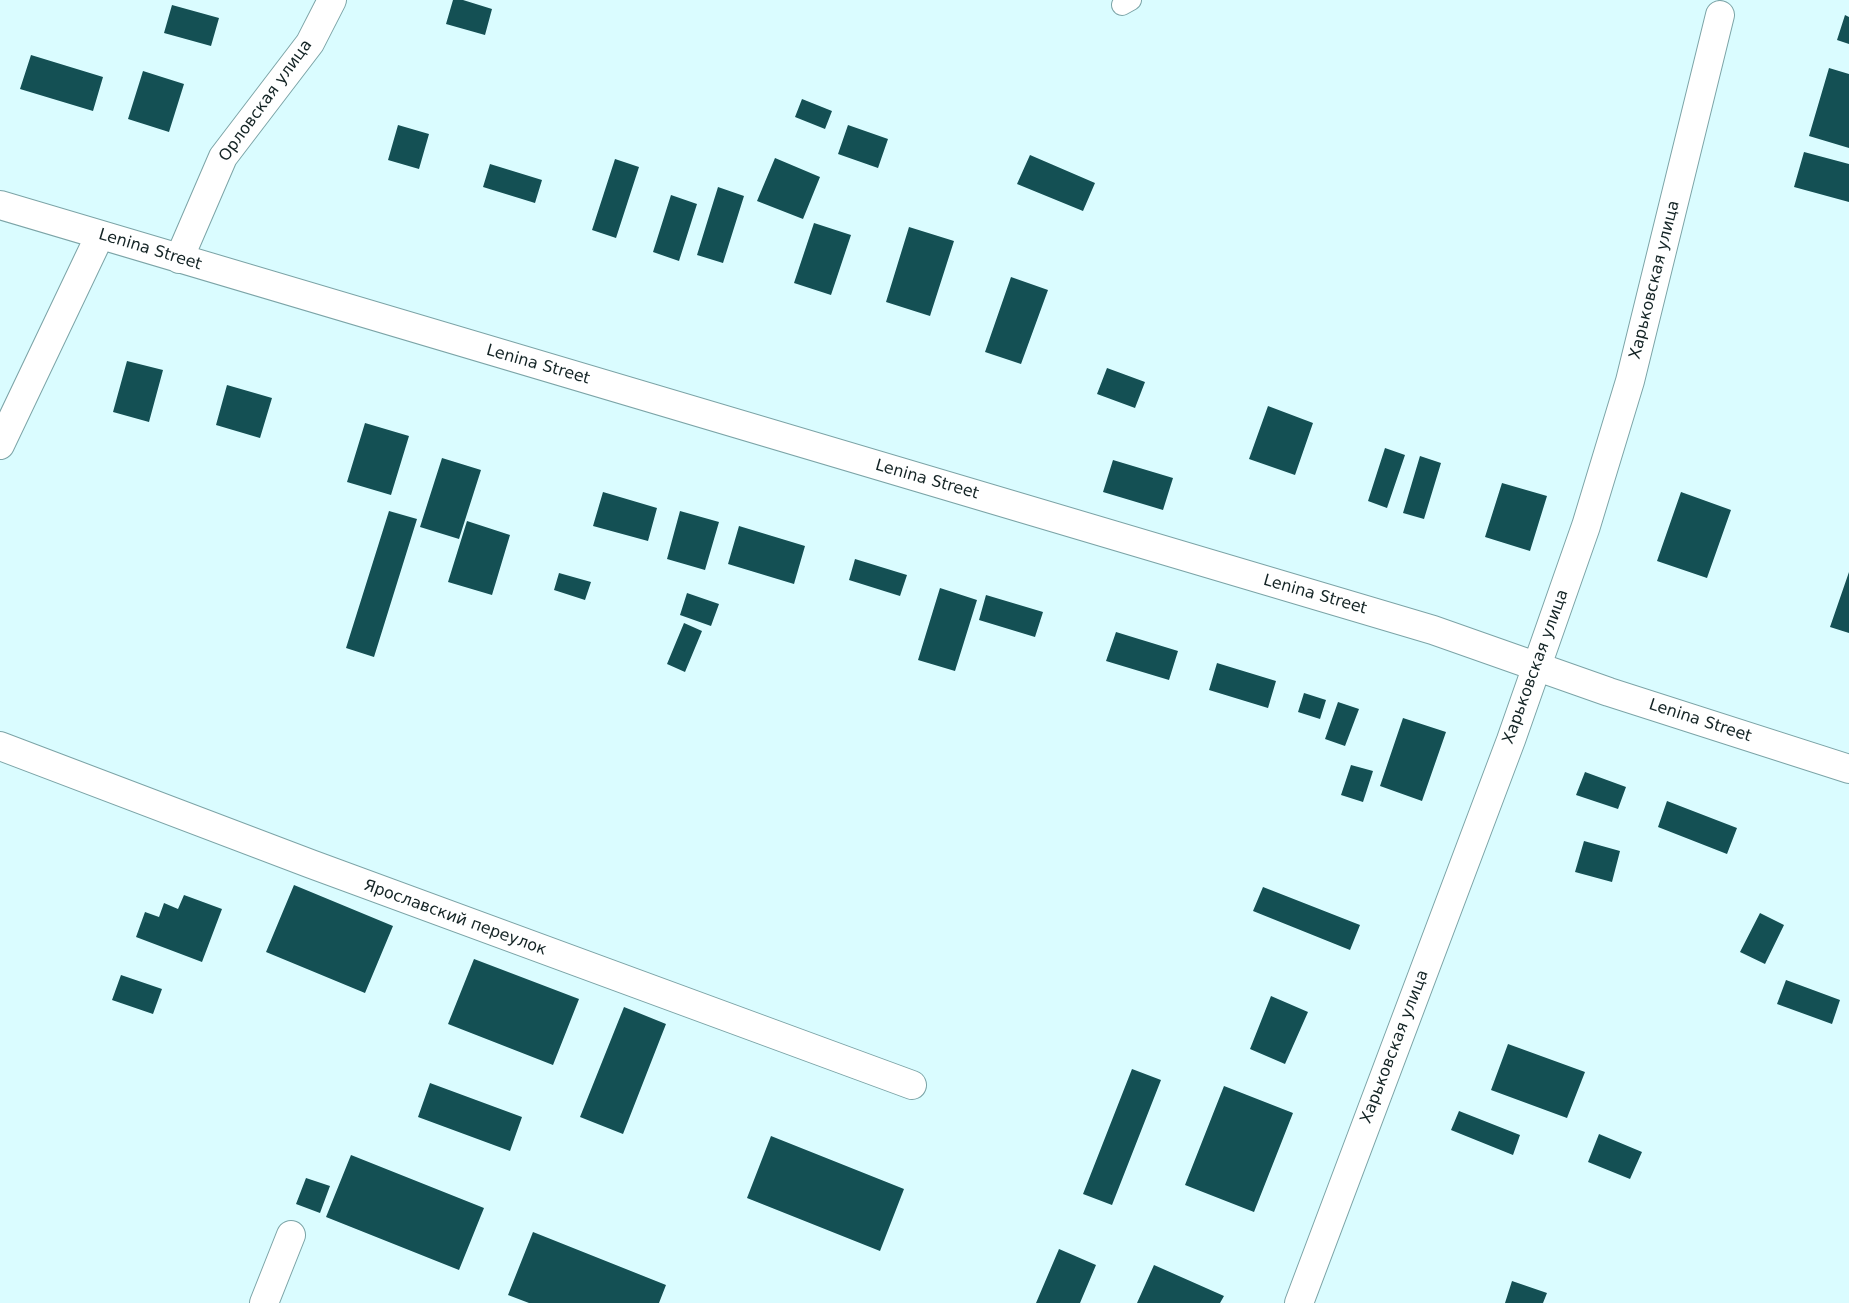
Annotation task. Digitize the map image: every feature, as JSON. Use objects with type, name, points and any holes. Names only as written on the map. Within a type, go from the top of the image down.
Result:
[{"type":"street","name":"Орловская улица","points":[[179,258],[223,157],[310,43],[332,0]]},
{"type":"street","name":"Харьковская улица","points":[[1300,1303],[1537,666],[1586,526],[1630,381],[1716,7]]},
{"type":"street","name":"Lenina Street","points":[[0,205],[1423,627],[1849,769]]},
{"type":"street","points":[[0,445],[100,235]]},
{"type":"street","name":"Ярославский переулок","points":[[0,746],[311,864],[912,1085]]},
{"type":"street","points":[[264,1303],[291,1235]]},
{"type":"building","points":[[453,0],[463,0],[492,9],[485,35],[446,24]]},
{"type":"building","points":[[172,5],[219,18],[211,46],[164,33]]},
{"type":"building","points":[[1845,15],[1849,17],[1849,44],[1837,40]]},
{"type":"building","points":[[31,55],[103,77],[93,111],[20,89]]},
{"type":"building","points":[[1829,68],[1849,74],[1849,148],[1809,136]]},
{"type":"building","points":[[143,71],[184,84],[169,132],[128,119]]},
{"type":"building","points":[[802,99],[832,111],[825,129],[795,117]]},
{"type":"building","points":[[398,125],[429,134],[419,169],[388,160]]},
{"type":"building","points":[[848,125],[888,139],[878,168],[838,154]]},
{"type":"building","points":[[1804,152],[1849,164],[1849,202],[1794,187]]},
{"type":"building","points":[[1030,155],[1095,183],[1083,211],[1017,184]]},
{"type":"building","points":[[775,158],[820,177],[803,219],[757,201]]},
{"type":"building","points":[[615,159],[639,167],[616,238],[592,230]]},
{"type":"building","points":[[490,164],[542,180],[535,203],[483,187]]},
{"type":"building","points":[[718,187],[744,196],[723,263],[697,255]]},
{"type":"building","points":[[671,195],[697,204],[679,261],[653,252]]},
{"type":"building","points":[[814,223],[851,235],[831,295],[794,283]]},
{"type":"building","points":[[909,227],[954,241],[930,316],[886,302]]},
{"type":"building","points":[[1011,277],[1048,290],[1021,364],[985,352]]},
{"type":"building","points":[[127,361],[163,370],[149,422],[113,412]]},
{"type":"building","points":[[1107,368],[1145,382],[1135,408],[1097,394]]},
{"type":"building","points":[[227,385],[272,398],[260,438],[216,425]]},
{"type":"building","points":[[1268,406],[1313,423],[1295,475],[1249,459]]},
{"type":"building","points":[[365,423],[409,436],[391,495],[347,482]]},
{"type":"building","points":[[1385,448],[1405,455],[1387,508],[1368,501]]},
{"type":"building","points":[[1420,456],[1441,463],[1424,519],[1403,513]]},
{"type":"building","points":[[442,458],[481,470],[459,539],[420,527]]},
{"type":"building","points":[[1113,460],[1173,478],[1163,510],[1103,492]]},
{"type":"building","points":[[1502,483],[1547,496],[1530,551],[1485,537]]},
{"type":"building","points":[[603,492],[657,508],[648,541],[593,526]]},
{"type":"building","points":[[1681,492],[1731,510],[1707,578],[1657,561]]},
{"type":"building","points":[[389,511],[417,519],[374,657],[346,648]]},
{"type":"building","points":[[680,511],[719,522],[705,570],[667,559]]},
{"type":"building","points":[[467,521],[510,535],[492,595],[448,582]]},
{"type":"building","points":[[739,526],[805,546],[794,584],[728,564]]},
{"type":"building","points":[[855,559],[907,575],[900,596],[849,580]]},
{"type":"building","points":[[1849,572],[1849,633],[1830,627]]},
{"type":"building","points":[[559,573],[591,582],[585,600],[554,590]]},
{"type":"building","points":[[940,588],[977,600],[955,671],[918,660]]},
{"type":"building","points":[[687,593],[719,604],[711,626],[680,615]]},
{"type":"building","points":[[986,595],[1043,612],[1035,637],[979,620]]},
{"type":"building","points":[[684,623],[702,631],[685,672],[667,664]]},
{"type":"building","points":[[1116,632],[1178,651],[1169,680],[1106,661]]},
{"type":"building","points":[[1217,663],[1276,681],[1268,708],[1209,690]]},
{"type":"building","points":[[1304,693],[1326,700],[1320,719],[1298,712]]},
{"type":"building","points":[[1338,702],[1359,709],[1345,746],[1325,739]]},
{"type":"building","points":[[1403,718],[1446,732],[1422,801],[1380,786]]},
{"type":"building","points":[[1351,765],[1373,771],[1363,802],[1341,795]]},
{"type":"building","points":[[1585,772],[1626,787],[1618,809],[1576,795]]},
{"type":"building","points":[[1667,801],[1737,828],[1727,854],[1658,827]]},
{"type":"building","points":[[1584,841],[1620,851],[1612,882],[1575,872]]},
{"type":"building","points":[[294,885],[393,926],[365,993],[266,952]]},
{"type":"building","points":[[1263,887],[1360,925],[1350,950],[1253,911]]},
{"type":"building","points":[[184,895],[222,909],[202,962],[136,937],[145,912],[159,917],[164,903],[178,909]]},
{"type":"building","points":[[1760,913],[1784,925],[1765,964],[1740,952]]},
{"type":"building","points":[[474,959],[579,999],[553,1065],[448,1024]]},
{"type":"building","points":[[121,975],[162,989],[153,1014],[112,1000]]},
{"type":"building","points":[[1786,980],[1840,1000],[1832,1024],[1777,1004]]},
{"type":"building","points":[[1271,996],[1308,1012],[1285,1064],[1250,1049]]},
{"type":"building","points":[[624,1007],[666,1024],[623,1134],[580,1117]]},
{"type":"building","points":[[1508,1044],[1585,1072],[1567,1118],[1491,1090]]},
{"type":"building","points":[[1132,1069],[1161,1080],[1112,1205],[1083,1194]]},
{"type":"building","points":[[430,1083],[522,1117],[510,1151],[418,1117]]},
{"type":"building","points":[[1224,1086],[1293,1113],[1254,1212],[1185,1185]]},
{"type":"building","points":[[1459,1111],[1520,1135],[1513,1155],[1451,1130]]},
{"type":"building","points":[[1599,1134],[1642,1152],[1630,1179],[1588,1162]]},
{"type":"building","points":[[771,1136],[904,1189],[880,1251],[747,1198]]},
{"type":"building","points":[[351,1155],[484,1208],[459,1270],[326,1217]]},
{"type":"building","points":[[306,1178],[330,1186],[320,1213],[296,1204]]},
{"type":"building","points":[[533,1232],[666,1285],[659,1303],[529,1303],[508,1295]]},
{"type":"building","points":[[1059,1249],[1096,1265],[1080,1303],[1036,1303]]},
{"type":"building","points":[[1154,1265],[1224,1296],[1220,1303],[1137,1303]]},
{"type":"building","points":[[1512,1281],[1547,1293],[1543,1303],[1505,1303]]}]
